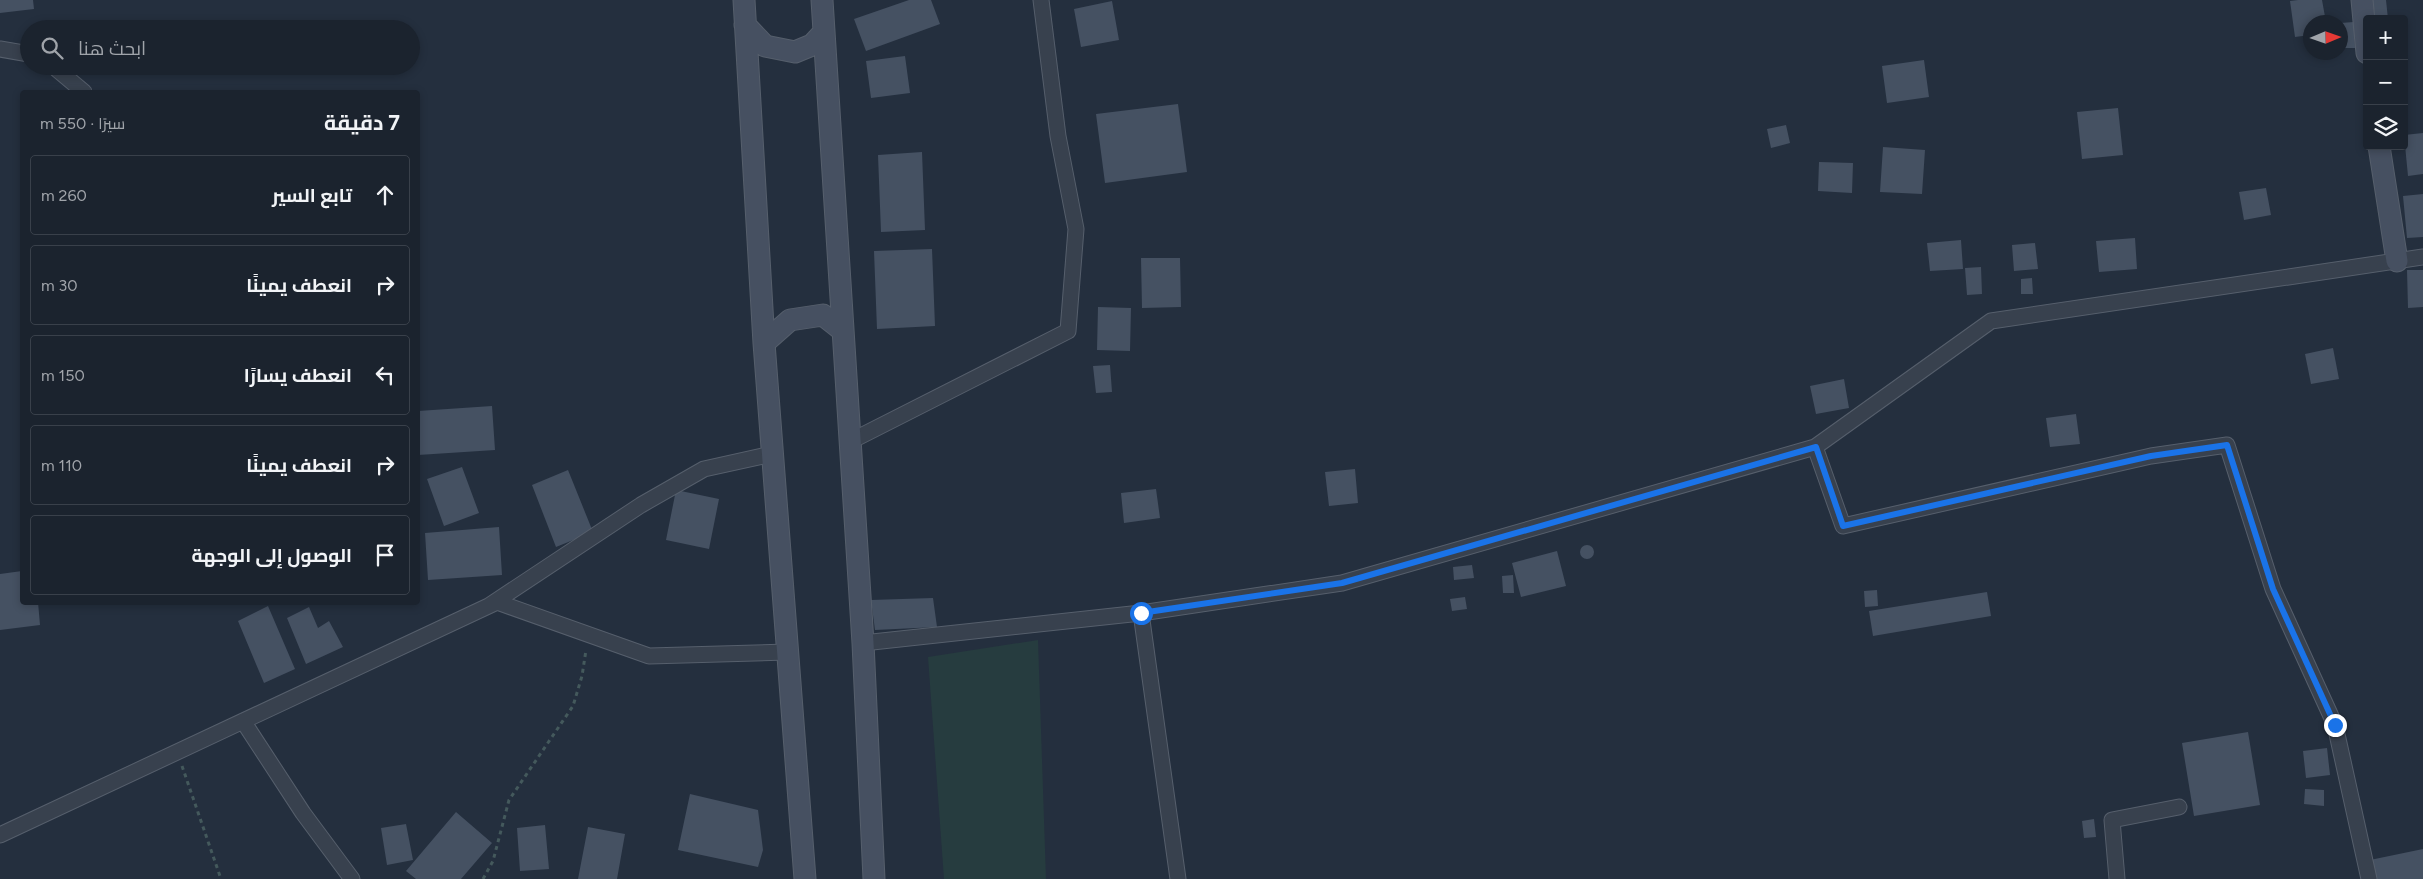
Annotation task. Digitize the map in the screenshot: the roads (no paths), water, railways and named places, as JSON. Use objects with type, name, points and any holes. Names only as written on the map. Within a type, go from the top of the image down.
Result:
[{"type":"main road","points":[[744,0],[764,342],[805,879]]},
{"type":"main road","points":[[822,0],[863,643],[874,879]]},
{"type":"main road","points":[[2362,0],[2363,15]]},
{"type":"main road","points":[[745,25],[765,46],[795,52],[812,45],[824,32]]},
{"type":"main road","points":[[2381,150],[2397,260]]},
{"type":"main road","points":[[764,342],[790,320],[823,315],[842,330]]},
{"type":"street","points":[[849,442],[1068,331],[1076,229],[1058,136],[1041,0]]},
{"type":"street","points":[[0,49],[20,52]]},
{"type":"street","points":[[64,75],[82,90]]},
{"type":"street","points":[[863,643],[1141,613],[1342,583],[1816,447],[1991,321],[2397,260],[2423,258]]},
{"type":"street","points":[[1816,447],[1843,526],[2151,456],[2227,445],[2273,589],[2335,725],[2369,879]]},
{"type":"street","points":[[487,607],[641,505],[704,469],[772,454]]},
{"type":"street","points":[[0,835],[497,602],[649,656],[788,652]]},
{"type":"street","points":[[1141,613],[1178,879]]},
{"type":"street","points":[[243,721],[303,813],[352,879]]},
{"type":"street","points":[[2118,879],[2112,820],[2180,807]]}]
